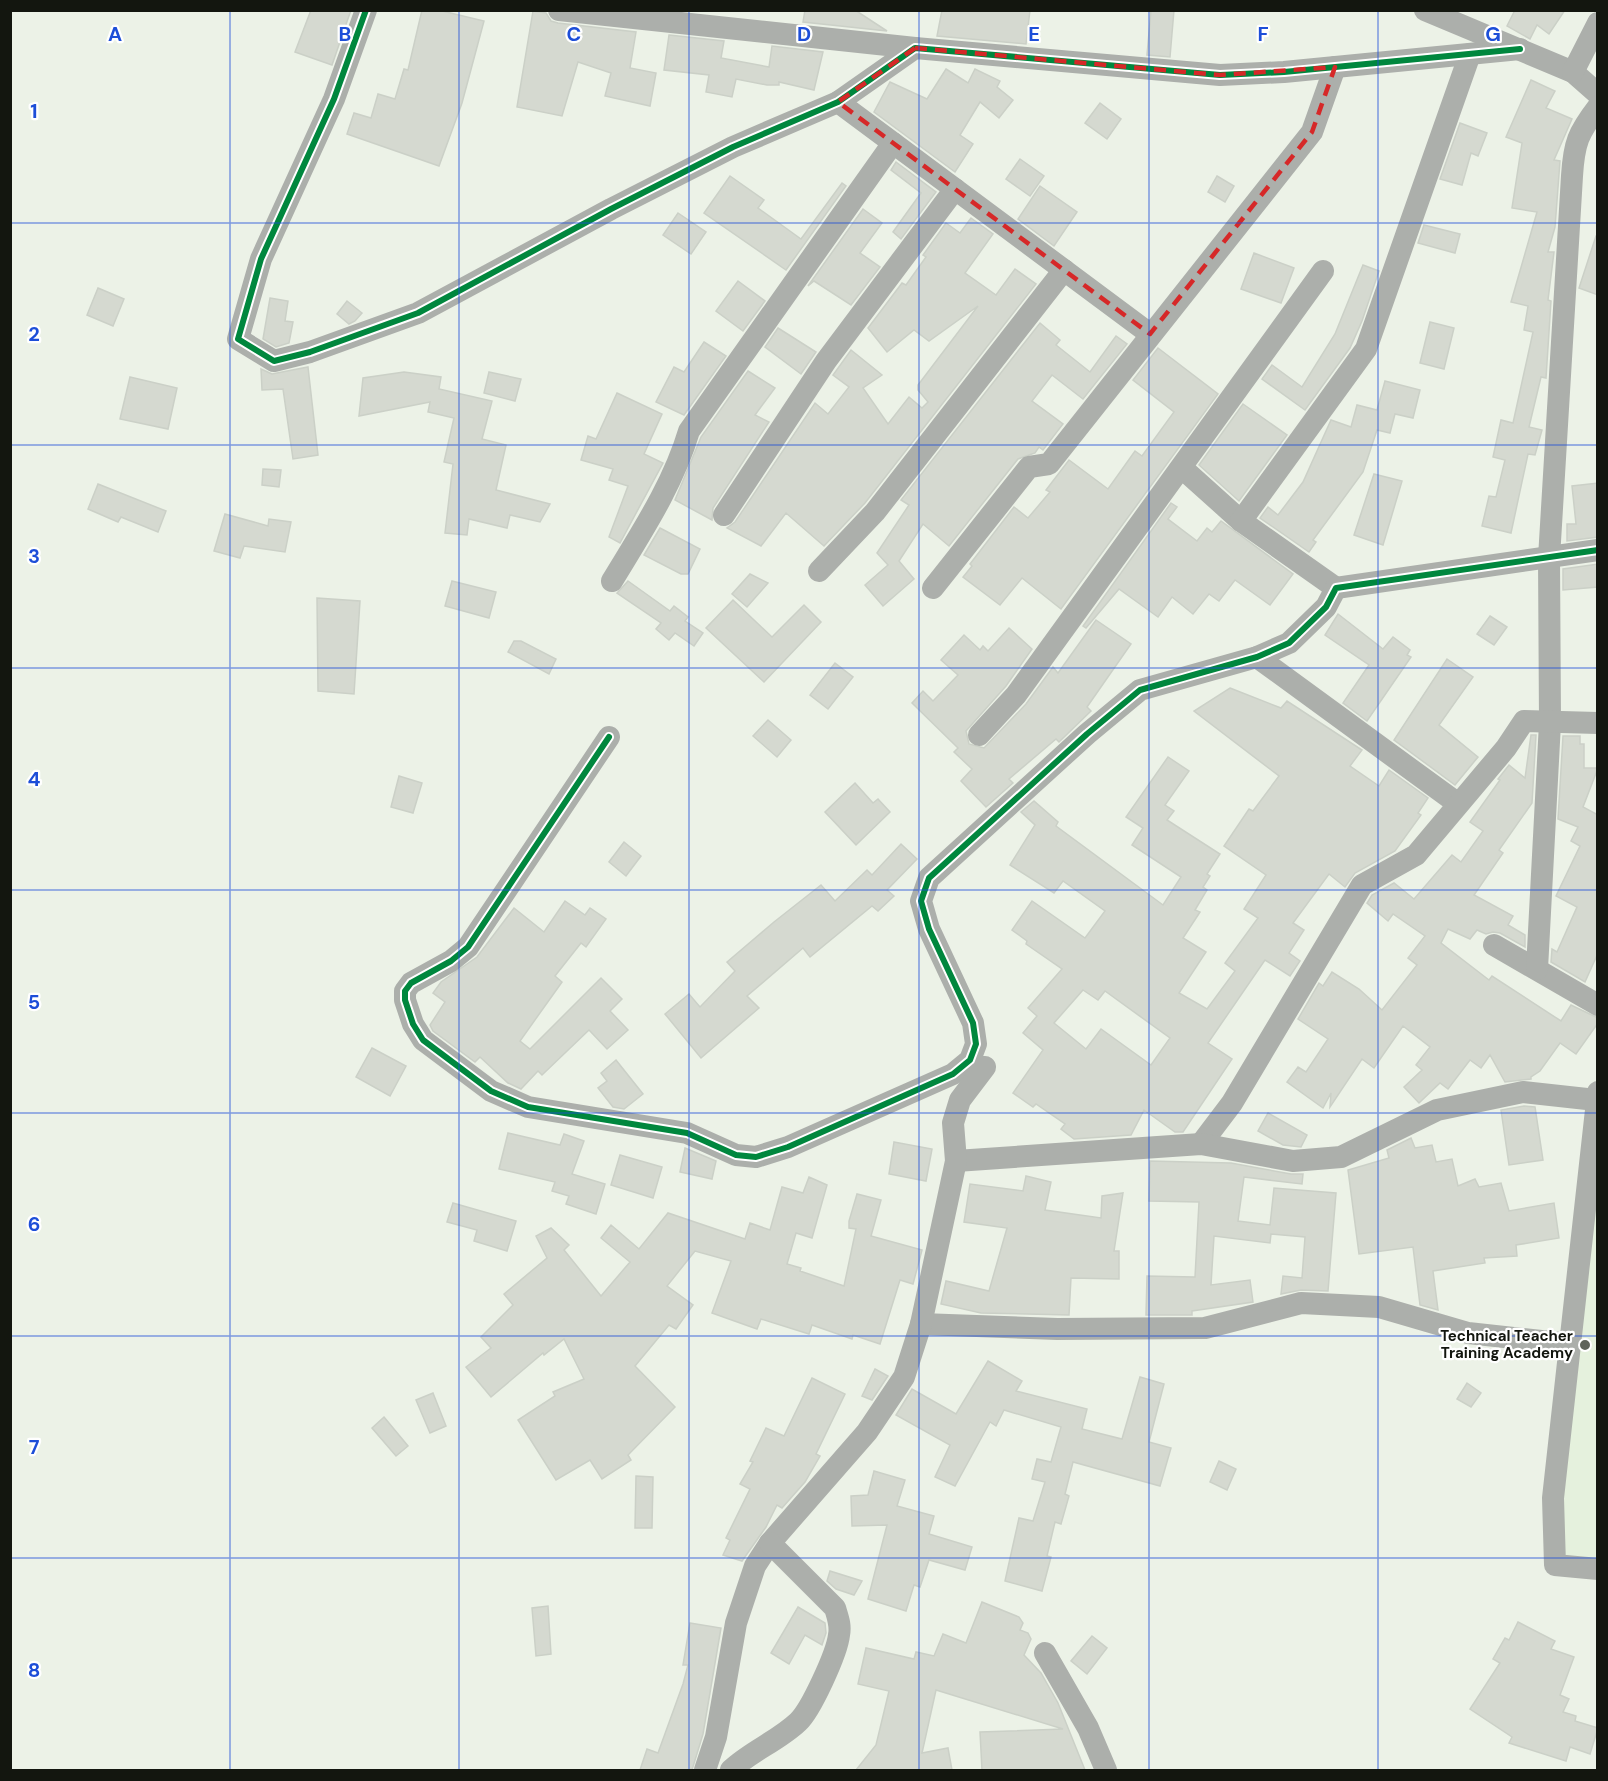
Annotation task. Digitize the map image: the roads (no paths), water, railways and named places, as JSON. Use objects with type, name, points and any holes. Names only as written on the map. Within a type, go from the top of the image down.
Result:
[{"type":"street","points":[[366,10],[334,99],[261,258],[238,339],[274,361],[310,352],[417,314],[611,208],[732,147],[838,102],[915,48]]},
{"type":"street","points":[[559,10],[915,48],[1220,75],[1335,67],[1520,49]]},
{"type":"street","points":[[1425,10],[1573,72],[1598,94]]},
{"type":"street","points":[[1573,72],[1598,23]]},
{"type":"street","points":[[1241,521],[1366,349],[1470,54]]},
{"type":"street","points":[[933,588],[1029,467],[1049,464],[1312,132],[1335,67]]},
{"type":"street","points":[[838,102],[1150,334]]},
{"type":"street","points":[[1537,969],[1550,723],[1549,558],[1574,144],[1580,131],[1598,107]]},
{"type":"street","points":[[612,581],[659,503],[681,460],[689,431],[893,143]]},
{"type":"street","points":[[724,515],[826,361],[955,189]]},
{"type":"street","points":[[819,571],[875,512],[1064,270]]},
{"type":"street","points":[[979,735],[1016,695],[1323,271]]},
{"type":"street","points":[[1182,468],[1241,521],[1336,588],[1598,550]]},
{"type":"street","points":[[609,737],[468,947],[451,961],[411,983],[405,991],[405,1000],[413,1024],[423,1040],[491,1091],[528,1107],[687,1133],[736,1155],[756,1157],[788,1147],[953,1074],[970,1060],[976,1044],[973,1023],[929,929],[921,901],[928,878],[1078,742],[1140,690],[1257,657],[1289,642],[1326,607],[1336,588]]},
{"type":"street","points":[[1257,657],[1457,803]]},
{"type":"street","points":[[1201,1144],[1232,1103],[1362,885],[1416,855],[1457,803],[1506,748],[1524,721],[1598,723]]},
{"type":"street","points":[[1494,945],[1598,1005]]},
{"type":"street","points":[[705,1770],[716,1737],[736,1623],[755,1566],[770,1543],[867,1432],[904,1377],[921,1324],[956,1161],[953,1124],[960,1100],[985,1067]]},
{"type":"street","points":[[956,1161],[1201,1144],[1293,1161],[1341,1156],[1437,1110],[1523,1092],[1597,1096],[1553,1498],[1554,1565],[1598,1569]]},
{"type":"street","points":[[921,1324],[1057,1329],[1205,1328],[1301,1303],[1379,1306],[1468,1333],[1569,1344]]},
{"type":"street","points":[[731,1770],[745,1757],[798,1722],[810,1707],[839,1637],[840,1623],[835,1608],[770,1543]]},
{"type":"street","points":[[1045,1653],[1088,1728],[1106,1770]]},
{"type":"place","name":"Technical Teacher Training Academy","points":[[1585,1345]]}]
